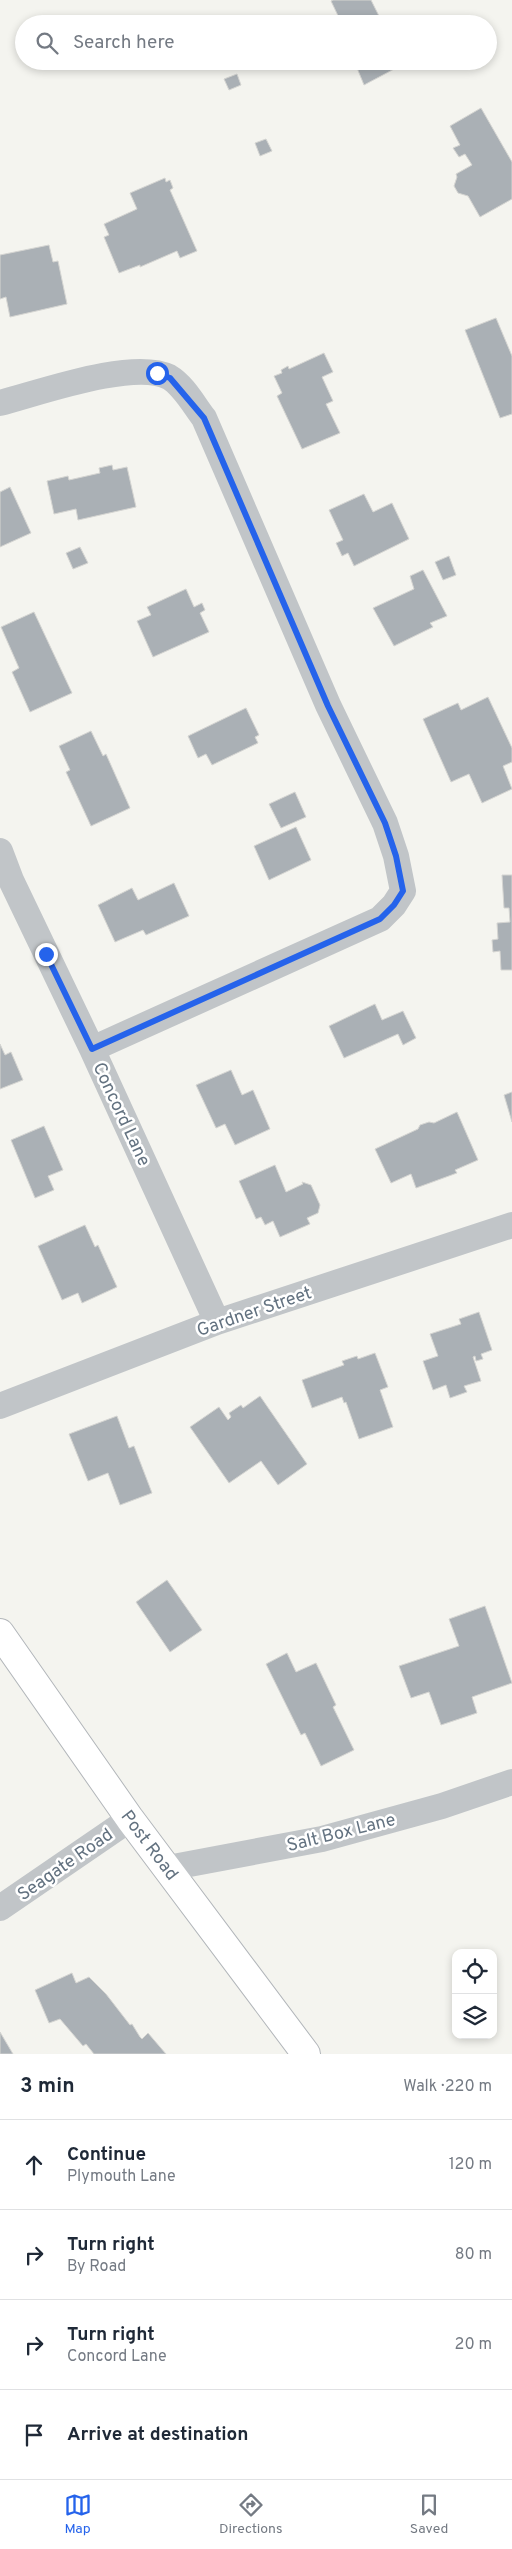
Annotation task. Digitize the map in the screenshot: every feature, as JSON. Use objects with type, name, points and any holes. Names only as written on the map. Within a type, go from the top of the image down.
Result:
[{"type":"main road","name":"Post Road","points":[[0,1633],[130,1819],[306,2054]]},
{"type":"street","points":[[0,403],[123,371],[157,373],[170,378],[204,418],[328,706],[385,823],[396,856],[403,891],[394,905],[380,919],[92,1049]]},
{"type":"street","name":"Concord Lane","points":[[0,852],[11,880],[92,1049],[217,1322]]},
{"type":"street","name":"Gardner Street","points":[[0,1406],[217,1322],[512,1224]]},
{"type":"street","name":"Salt Box Lane","points":[[168,1868],[322,1839],[442,1806],[512,1782]]},
{"type":"street","name":"Seagate Road","points":[[0,1908],[130,1819]]},
{"type":"building","points":[[371,0],[378,15],[338,15],[331,1]]},
{"type":"building","points":[[358,70],[392,70],[364,85]]},
{"type":"building","points":[[237,74],[241,85],[229,90],[224,79]]},
{"type":"building","points":[[481,108],[512,162],[512,199],[480,217],[468,196],[458,193],[454,186],[456,174],[472,165],[465,154],[459,157],[453,148],[460,145],[450,126]]},
{"type":"building","points":[[266,139],[272,151],[260,156],[255,143]]},
{"type":"building","points":[[165,178],[166,182],[170,180],[173,188],[170,190],[197,251],[180,258],[177,251],[140,267],[140,265],[119,273],[104,237],[109,235],[104,224],[137,209],[130,193]]},
{"type":"building","points":[[49,245],[53,262],[58,261],[67,304],[10,317],[6,297],[0,299],[0,255]]},
{"type":"building","points":[[496,318],[512,356],[512,414],[500,418],[465,330]]},
{"type":"building","points":[[324,353],[333,372],[322,377],[333,401],[326,404],[340,433],[302,449],[277,396],[282,393],[274,376],[282,373],[281,370],[288,366],[289,369]]},
{"type":"building","points":[[112,465],[113,470],[127,467],[136,507],[78,520],[76,509],[54,514],[47,481],[68,476],[69,480],[100,473],[99,468]]},
{"type":"building","points":[[10,487],[31,533],[0,547],[0,492]]},
{"type":"building","points":[[364,494],[373,512],[392,503],[409,539],[354,566],[348,553],[342,556],[336,543],[343,540],[329,510]]},
{"type":"building","points":[[80,547],[88,563],[73,569],[66,553]]},
{"type":"building","points":[[449,556],[456,575],[443,580],[435,562]]},
{"type":"building","points":[[423,570],[447,616],[430,623],[433,627],[394,646],[373,608],[414,589],[410,576]]},
{"type":"building","points":[[186,589],[194,607],[202,603],[205,610],[200,613],[209,632],[153,657],[137,621],[151,615],[147,607]]},
{"type":"building","points":[[34,612],[72,693],[30,712],[12,672],[19,668],[1,627]]},
{"type":"building","points":[[488,697],[512,748],[512,762],[503,766],[512,789],[482,803],[469,774],[451,782],[423,719],[458,703],[461,710]]},
{"type":"building","points":[[246,708],[259,735],[255,737],[258,743],[212,765],[206,754],[198,758],[188,736]]},
{"type":"building","points":[[91,731],[103,756],[106,754],[130,808],[91,826],[66,772],[70,770],[59,746]]},
{"type":"building","points":[[295,792],[306,817],[281,828],[269,804]]},
{"type":"building","points":[[296,827],[311,860],[269,880],[254,846]]},
{"type":"building","points":[[502,875],[512,875],[512,970],[501,970],[500,951],[493,952],[492,940],[498,939],[497,923],[510,922],[509,908],[504,908]]},
{"type":"building","points":[[174,883],[189,916],[146,935],[143,930],[115,942],[98,905],[132,888],[138,900]]},
{"type":"building","points":[[375,1004],[382,1020],[403,1011],[416,1038],[403,1045],[398,1034],[344,1058],[329,1026]]},
{"type":"building","points":[[0,1044],[5,1055],[11,1052],[23,1080],[0,1089]]},
{"type":"building","points":[[231,1070],[242,1095],[253,1090],[270,1129],[235,1145],[225,1124],[216,1128],[196,1085]]},
{"type":"building","points":[[512,1092],[512,1122],[504,1095]]},
{"type":"building","points":[[457,1112],[478,1160],[455,1170],[457,1173],[416,1188],[411,1174],[391,1183],[375,1149],[418,1129],[420,1125],[429,1122],[434,1123]]},
{"type":"building","points":[[44,1126],[63,1170],[48,1176],[54,1190],[35,1198],[11,1140]]},
{"type":"building","points":[[275,1165],[286,1192],[303,1184],[302,1182],[311,1185],[320,1205],[318,1213],[307,1218],[310,1224],[280,1237],[273,1221],[265,1225],[261,1217],[256,1219],[239,1181]]},
{"type":"building","points":[[85,1225],[95,1247],[98,1245],[117,1287],[82,1303],[78,1293],[62,1300],[38,1246]]},
{"type":"building","points":[[479,1312],[492,1350],[481,1354],[483,1359],[476,1361],[475,1356],[473,1357],[481,1381],[464,1386],[467,1392],[450,1398],[446,1385],[433,1390],[423,1361],[438,1356],[430,1334],[461,1324],[459,1319]]},
{"type":"building","points":[[375,1353],[388,1387],[380,1390],[393,1427],[359,1439],[346,1402],[344,1403],[342,1397],[312,1408],[302,1380],[344,1365],[342,1361],[357,1356],[358,1359]]},
{"type":"building","points":[[260,1396],[307,1464],[278,1485],[261,1461],[229,1483],[190,1427],[219,1407],[228,1420],[231,1417],[229,1413],[241,1405],[243,1408]]},
{"type":"building","points":[[117,1416],[129,1448],[134,1446],[152,1493],[120,1505],[108,1473],[88,1481],[69,1434]]},
{"type":"building","points":[[167,1580],[202,1630],[170,1652],[136,1602]]},
{"type":"building","points":[[485,1606],[512,1683],[472,1697],[477,1713],[441,1725],[429,1692],[411,1698],[399,1666],[459,1646],[449,1619]]},
{"type":"building","points":[[287,1653],[296,1672],[316,1663],[336,1705],[333,1707],[354,1750],[321,1766],[305,1733],[301,1735],[266,1664]]},
{"type":"building","points":[[72,1973],[76,1983],[89,1977],[106,1994],[130,2025],[132,2024],[142,2039],[148,2033],[166,2054],[94,2054],[86,2044],[83,2046],[60,2019],[49,2023],[35,1990]]},
{"type":"building","points":[[0,2032],[13,2054],[0,2054]]},
{"type":"route","points":[[46,954],[92,1049],[380,919],[394,905],[403,891],[396,856],[385,823],[328,706],[204,418],[186,394],[170,378],[157,373]]}]
